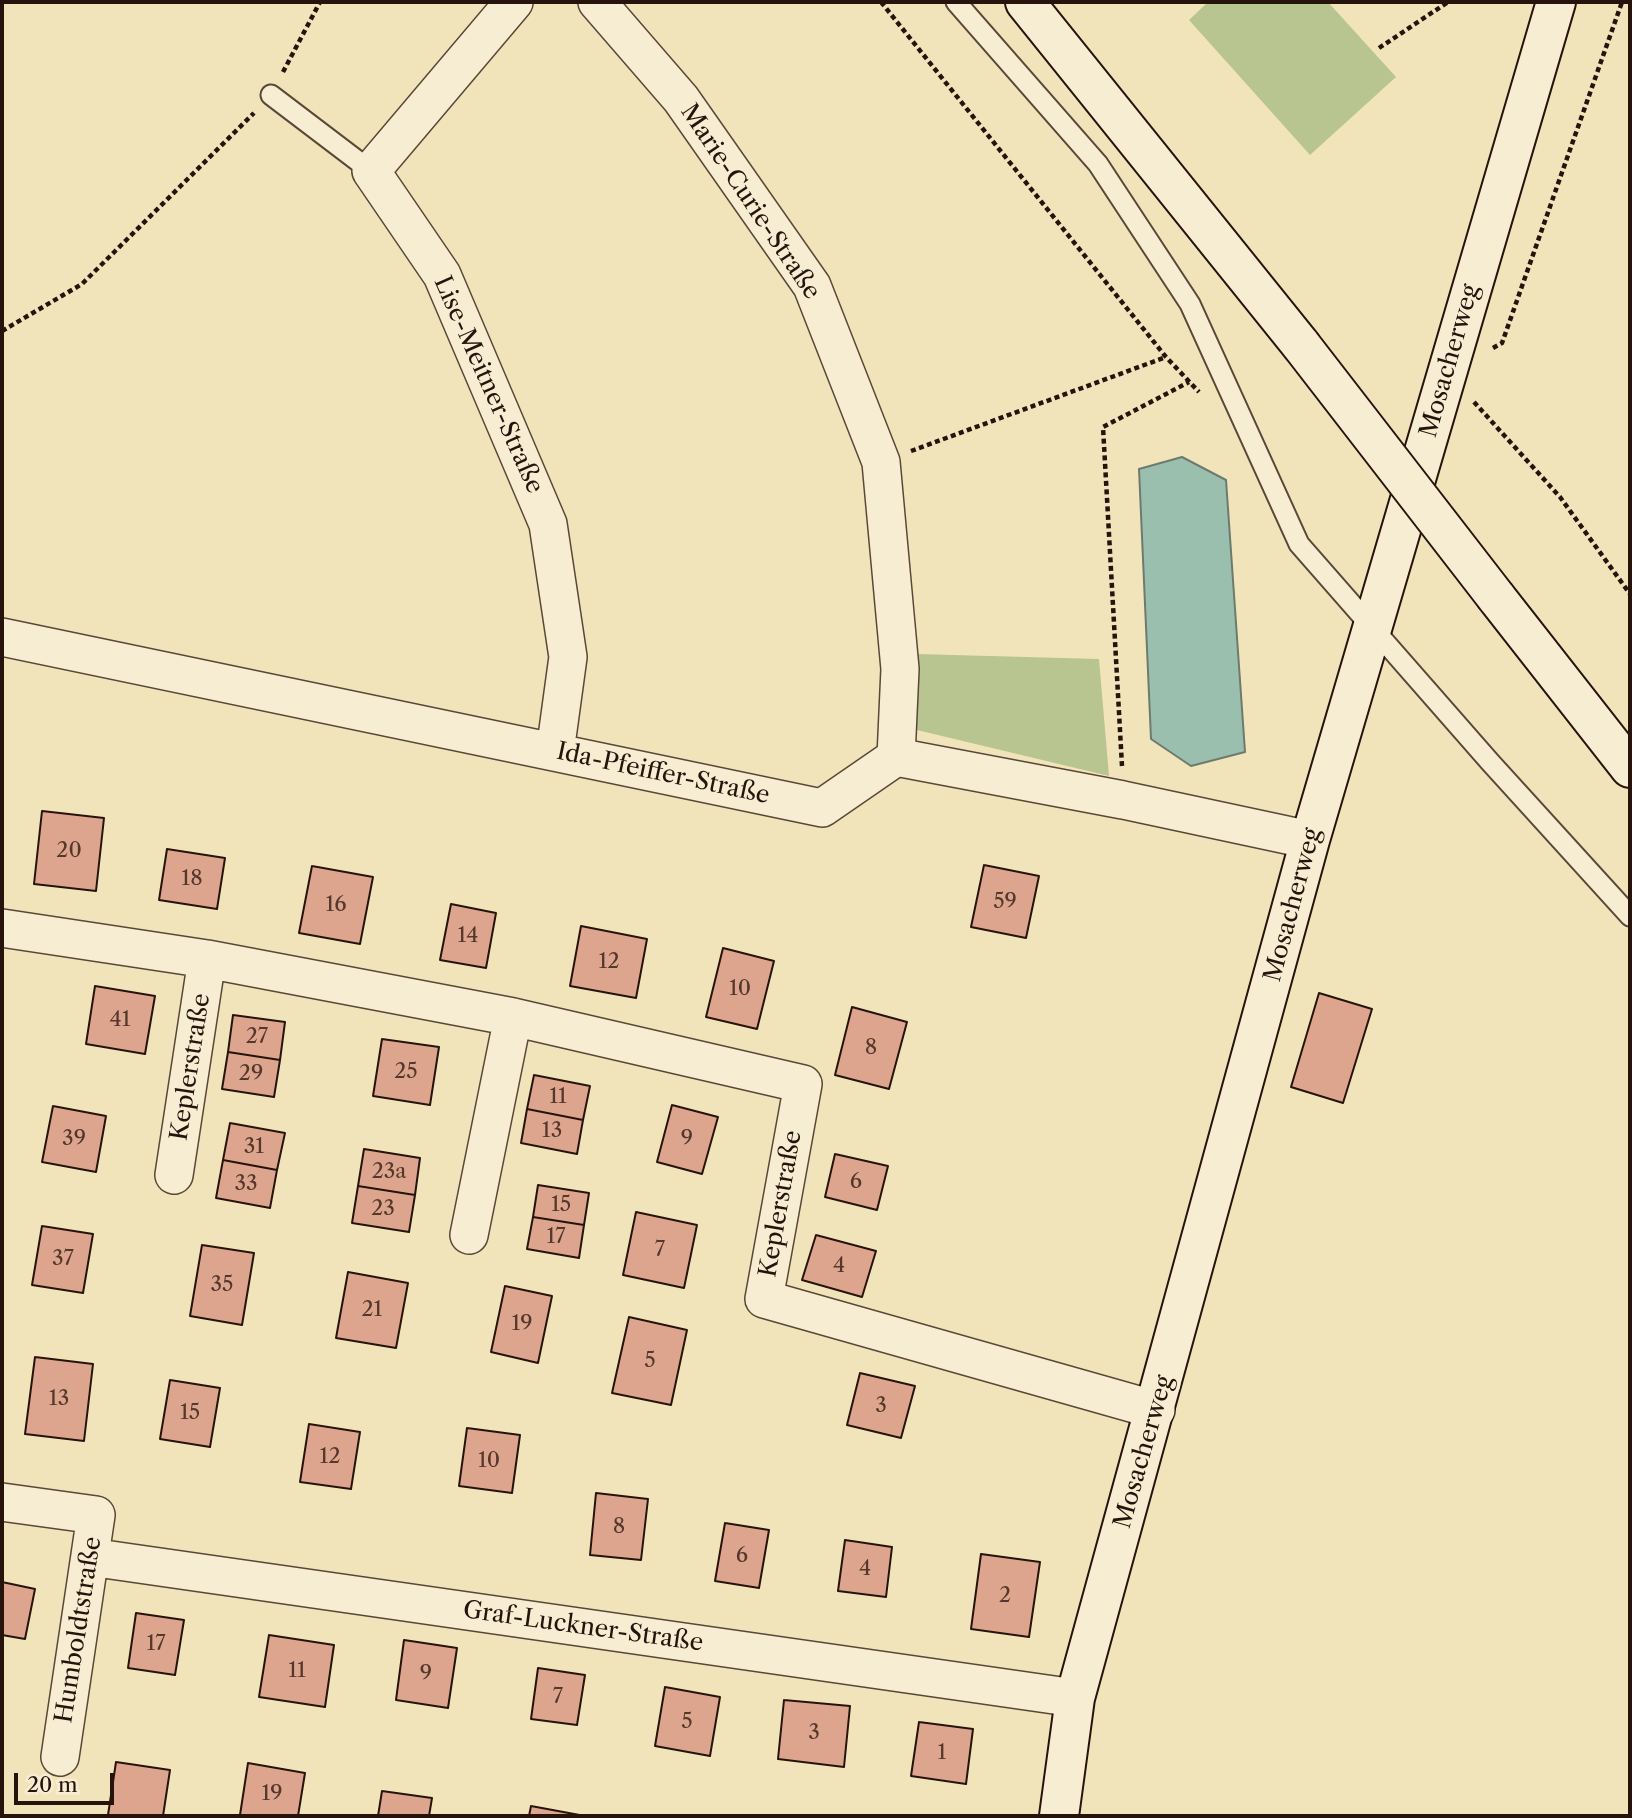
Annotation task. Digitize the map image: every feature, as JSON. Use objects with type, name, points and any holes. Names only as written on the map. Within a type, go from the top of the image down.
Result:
[{"type":"street","points":[[371,171],[514,2]]},
{"type":"street","name":"Marie-Curie-Straße","points":[[597,2],[681,99],[812,286],[881,462],[900,669],[896,757]]},
{"type":"street","points":[[1025,2],[1301,345],[1630,768]]},
{"type":"street","name":"Mosacherweg","points":[[1059,1816],[1075,1698],[1310,840],[1556,2]]},
{"type":"street","name":"Lise-Meitner-Straße","points":[[371,171],[442,275],[548,524],[568,657],[555,752]]},
{"type":"street","name":"Ida-Pfeiffer-Straße","points":[[2,636],[822,808],[896,757]]},
{"type":"street","points":[[896,757],[1123,800],[1310,840]]},
{"type":"street","name":"Keplerstraße","points":[[2,928],[207,959],[513,1017],[803,1084],[764,1299],[1156,1410]]},
{"type":"street","name":"Keplerstraße","points":[[174,1175],[207,959]]},
{"type":"street","points":[[469,1235],[513,1017]]},
{"type":"street","name":"Humboldtstraße","points":[[2,1502],[96,1514],[60,1757]]},
{"type":"street","name":"Graf-Luckner-Straße","points":[[90,1557],[1075,1698]]},
{"type":"lane","points":[[956,2],[1098,164],[1190,304],[1299,544],[1630,916]]},
{"type":"lane","points":[[271,95],[371,171]]},
{"type":"path","points":[[2,331],[82,284],[271,95],[320,2]]},
{"type":"path","points":[[881,2],[1166,357],[1189,382],[1103,427],[1123,800]]},
{"type":"path","points":[[1379,48],[1448,2]]},
{"type":"path","points":[[1622,2],[1502,343],[1447,372],[1560,497],[1630,594]]},
{"type":"path","points":[[881,462],[1166,357]]},
{"type":"green space","points":[[1208,2],[1328,2],[1396,77],[1310,155],[1189,20]]},
{"type":"green space","points":[[917,654],[1099,659],[1109,776],[917,730]]},
{"type":"shaded area","points":[[1182,457],[1226,480],[1245,752],[1191,766],[1151,739],[1139,469]]},
{"type":"building","points":[[42,811],[104,818],[96,891],[34,884]]},
{"type":"building","points":[[167,849],[225,858],[217,909],[159,900]]},
{"type":"building","points":[[984,865],[1039,876],[1026,938],[971,927]]},
{"type":"building","points":[[312,866],[373,877],[360,944],[299,933]]},
{"type":"building","points":[[451,904],[496,913],[486,968],[440,960]]},
{"type":"building","points":[[581,926],[647,939],[636,998],[570,986]]},
{"type":"building","points":[[723,948],[774,961],[757,1029],[706,1017]]},
{"type":"building","points":[[95,986],[155,996],[145,1054],[86,1044]]},
{"type":"building","points":[[1319,993],[1372,1009],[1343,1103],[1291,1087]]},
{"type":"building","points":[[852,1007],[907,1022],[889,1089],[835,1075]]},
{"type":"building","points":[[233,1015],[285,1022],[280,1060],[228,1052]]},
{"type":"building","points":[[382,1039],[439,1047],[430,1105],[373,1096]]},
{"type":"building","points":[[228,1052],[280,1060],[274,1097],[222,1089]]},
{"type":"building","points":[[534,1075],[590,1086],[583,1120],[527,1109]]},
{"type":"building","points":[[672,1105],[718,1117],[702,1174],[657,1162]]},
{"type":"building","points":[[53,1106],[106,1116],[96,1172],[42,1162]]},
{"type":"building","points":[[527,1109],[583,1120],[577,1154],[521,1143]]},
{"type":"building","points":[[230,1123],[285,1133],[277,1170],[223,1160]]},
{"type":"building","points":[[364,1149],[420,1158],[415,1195],[358,1186]]},
{"type":"building","points":[[835,1154],[888,1166],[877,1210],[825,1197]]},
{"type":"building","points":[[223,1160],[277,1170],[270,1208],[216,1198]]},
{"type":"building","points":[[538,1185],[589,1193],[584,1225],[533,1217]]},
{"type":"building","points":[[358,1186],[415,1195],[409,1232],[352,1223]]},
{"type":"building","points":[[636,1212],[697,1225],[684,1288],[623,1275]]},
{"type":"building","points":[[533,1217],[584,1225],[579,1258],[527,1249]]},
{"type":"building","points":[[42,1226],[93,1234],[83,1293],[32,1285]]},
{"type":"building","points":[[816,1235],[876,1251],[862,1297],[802,1280]]},
{"type":"building","points":[[202,1245],[254,1253],[242,1325],[190,1316]]},
{"type":"building","points":[[348,1272],[408,1283],[396,1348],[336,1338]]},
{"type":"building","points":[[505,1286],[552,1296],[538,1363],[491,1352]]},
{"type":"building","points":[[629,1317],[687,1330],[671,1405],[612,1393]]},
{"type":"building","points":[[35,1357],[93,1364],[84,1441],[25,1434]]},
{"type":"building","points":[[860,1373],[915,1386],[901,1438],[847,1425]]},
{"type":"building","points":[[170,1380],[220,1388],[210,1447],[160,1439]]},
{"type":"building","points":[[309,1424],[360,1432],[351,1489],[300,1482]]},
{"type":"building","points":[[467,1428],[520,1435],[512,1493],[459,1486]]},
{"type":"building","points":[[596,1493],[648,1499],[641,1560],[590,1555]]},
{"type":"building","points":[[725,1523],[769,1530],[759,1588],[715,1581]]},
{"type":"building","points":[[845,1540],[892,1547],[886,1597],[838,1591]]},
{"type":"building","points":[[981,1554],[1040,1562],[1029,1637],[971,1629]]},
{"type":"building","points":[[2,1582],[35,1589],[25,1639],[2,1635]]},
{"type":"building","points":[[136,1613],[184,1620],[175,1675],[128,1668]]},
{"type":"building","points":[[269,1635],[334,1645],[325,1707],[259,1697]]},
{"type":"building","points":[[404,1640],[457,1648],[448,1708],[396,1700]]},
{"type":"building","points":[[538,1668],[585,1675],[577,1725],[531,1719]]},
{"type":"building","points":[[665,1687],[720,1697],[710,1756],[655,1746]]},
{"type":"building","points":[[784,1700],[850,1706],[844,1767],[778,1759]]},
{"type":"building","points":[[919,1722],[973,1729],[966,1784],[911,1776]]},
{"type":"building","points":[[116,1762],[170,1770],[163,1816],[108,1815]]},
{"type":"building","points":[[248,1763],[305,1773],[298,1816],[240,1815]]},
{"type":"building","points":[[382,1791],[432,1798],[429,1816],[378,1816]]},
{"type":"building","points":[[531,1806],[585,1816],[529,1816]]}]
